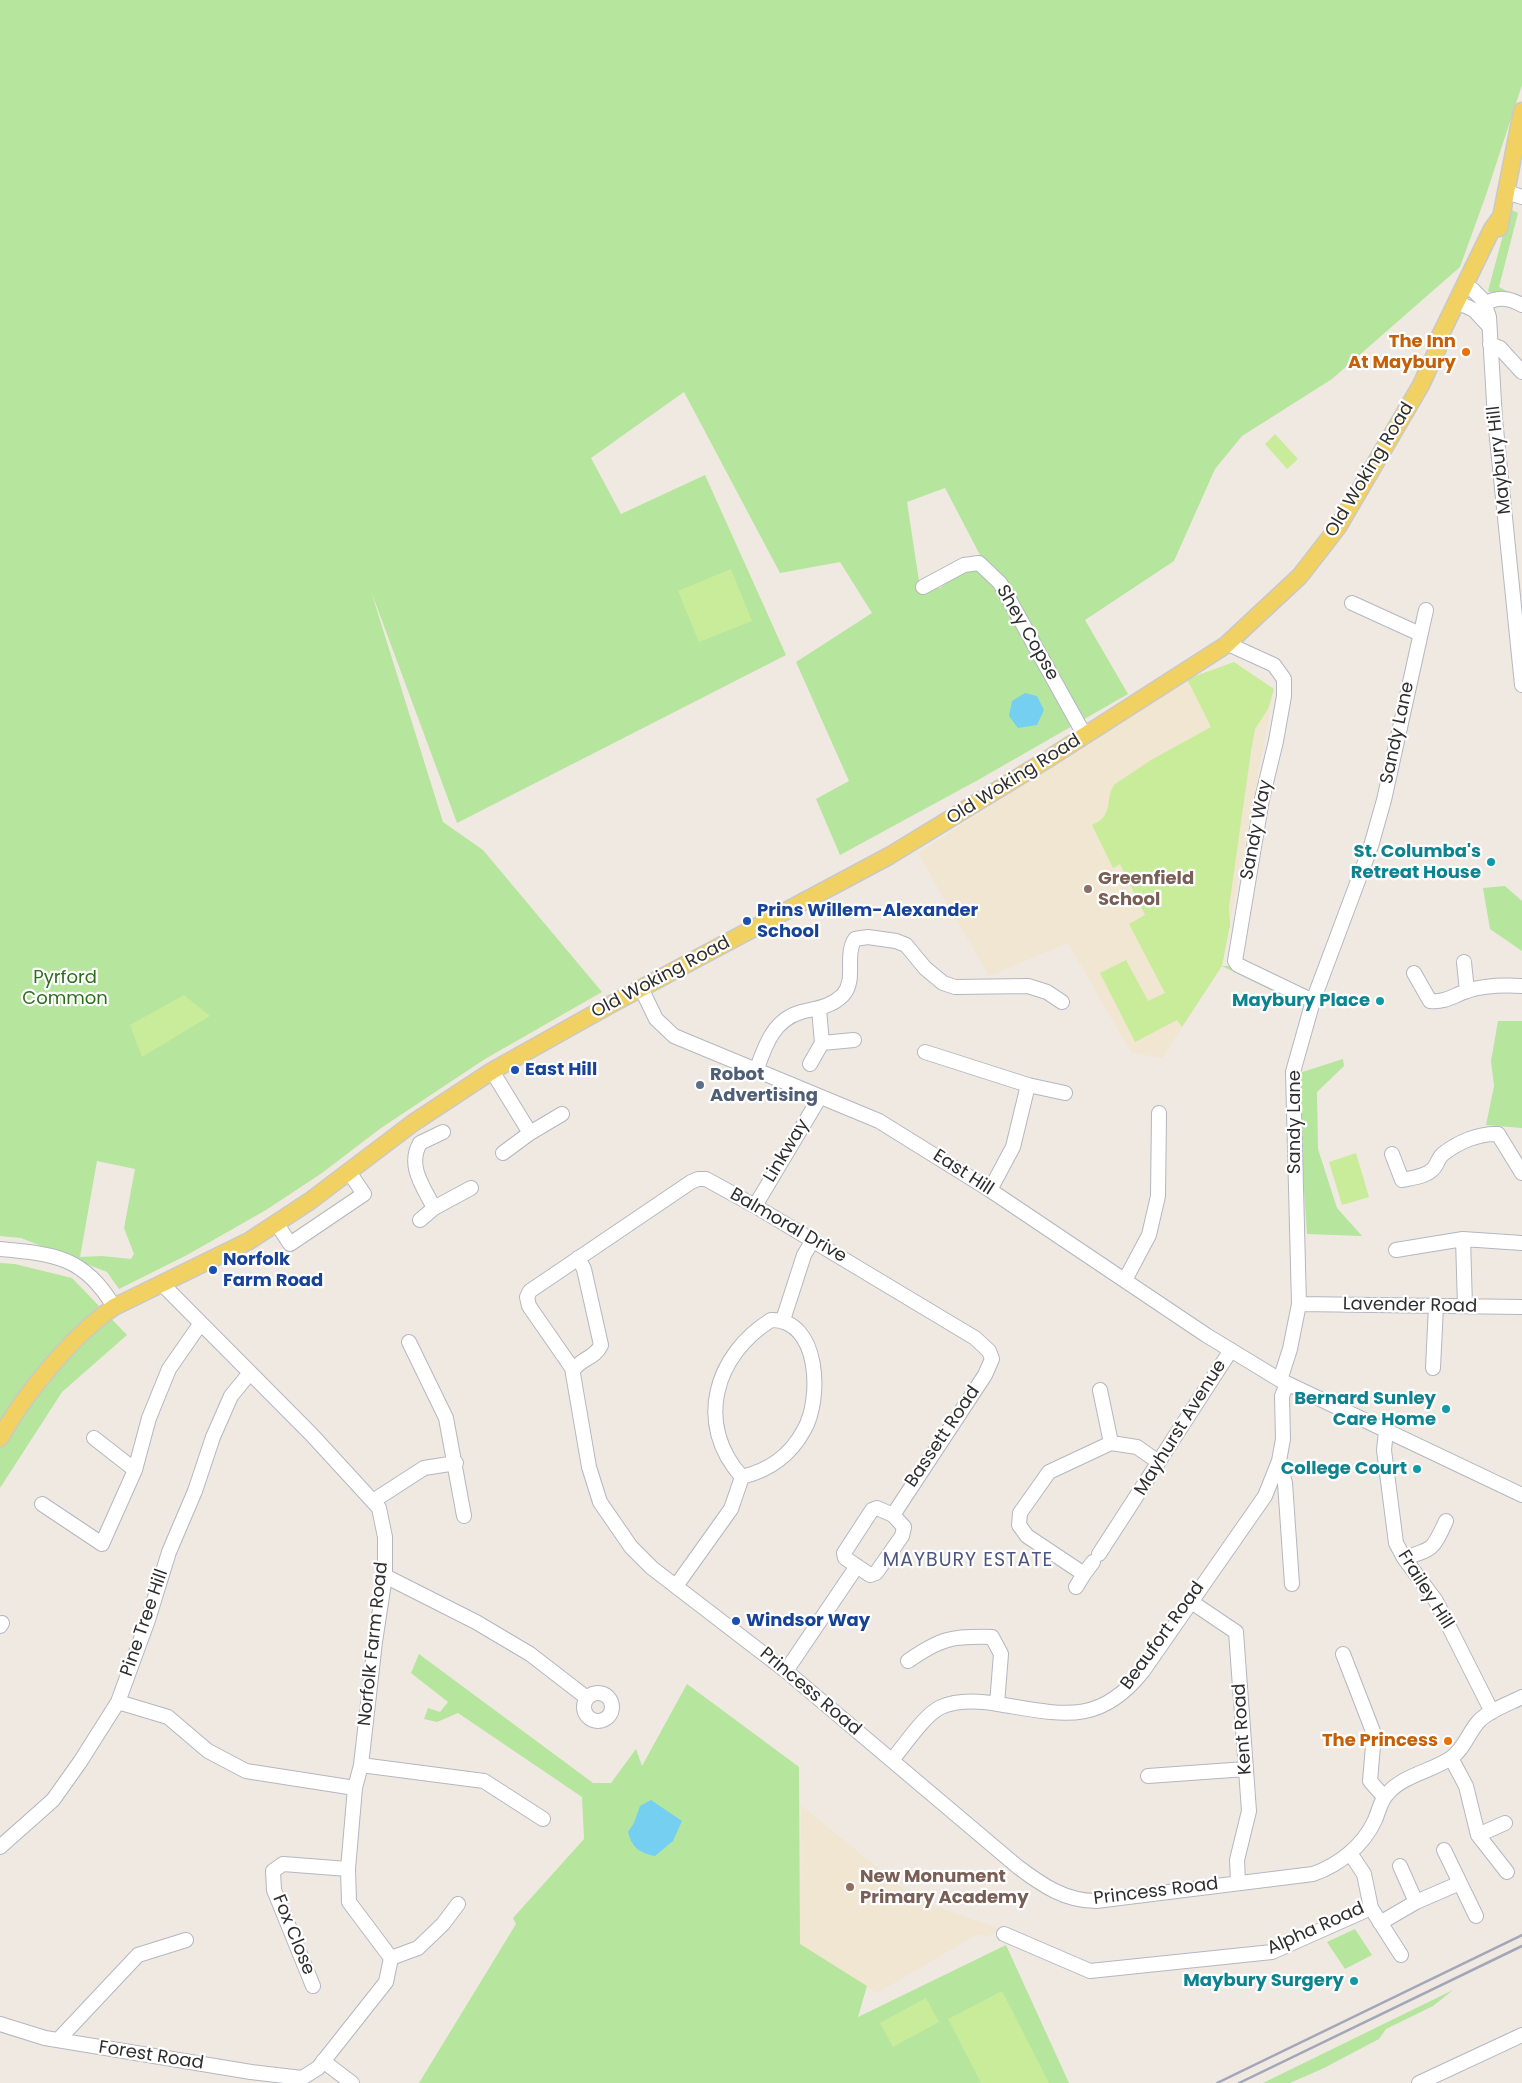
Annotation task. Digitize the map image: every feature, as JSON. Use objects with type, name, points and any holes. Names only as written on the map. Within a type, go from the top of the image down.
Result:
[{"type":"main road","name":"Old Woking Road","points":[[0,1438],[17,1409],[57,1360],[91,1324],[114,1307],[226,1253],[277,1224],[413,1123],[492,1071],[641,988],[889,856],[1085,736],[1228,644],[1300,576],[1338,527],[1421,385],[1438,348],[1438,340],[1461,304],[1496,239],[1500,218],[1514,195],[1522,111]]},
{"type":"street","points":[[1469,287],[1485,304],[1496,298],[1514,301],[1522,305]]},
{"type":"street","points":[[1461,304],[1478,313],[1488,325]]},
{"type":"street","name":"Maybury Hill","points":[[1485,304],[1522,685]]},
{"type":"street","points":[[1490,344],[1500,348],[1522,372]]},
{"type":"street","name":"Shey Copse","points":[[923,588],[964,565],[979,563],[1000,583],[1085,736]]},
{"type":"street","points":[[1352,603],[1420,634]]},
{"type":"street","name":"Sandy Lane","points":[[1279,1462],[1283,1439],[1282,1396],[1299,1304],[1292,1088],[1296,1054],[1313,1000],[1371,846],[1426,610]]},
{"type":"street","name":"Sandy Way","points":[[1228,644],[1274,664],[1284,679],[1284,696],[1276,741],[1262,799],[1235,961],[1238,965],[1313,1000]]},
{"type":"street","points":[[756,1071],[768,1040],[783,1021],[800,1012],[819,1009],[832,1004],[844,994],[850,978],[851,944],[854,939],[868,937],[896,941],[906,945],[925,968],[942,984],[955,987],[1028,986],[1047,992],[1062,1002]]},
{"type":"street","points":[[1464,962],[1467,991]]},
{"type":"street","points":[[1414,973],[1430,1001],[1440,1002],[1467,991],[1499,985],[1522,986]]},
{"type":"street","name":"East Hill","points":[[641,988],[656,1019],[674,1036],[879,1121],[990,1190],[1230,1350],[1284,1382],[1522,1495]]},
{"type":"street","points":[[810,1064],[822,1043],[819,1009]]},
{"type":"street","points":[[822,1043],[854,1040]]},
{"type":"street","points":[[925,1052],[1028,1085],[1065,1093]]},
{"type":"street","points":[[492,1071],[530,1133]]},
{"type":"street","points":[[990,1190],[1013,1147],[1028,1085]]},
{"type":"street","name":"Linkway","points":[[755,1206],[820,1097]]},
{"type":"street","points":[[1124,1280],[1150,1235],[1158,1196],[1159,1113]]},
{"type":"street","points":[[503,1153],[530,1133],[562,1114]]},
{"type":"street","points":[[413,1123],[419,1130],[420,1143],[414,1154],[414,1166],[434,1208]]},
{"type":"street","points":[[420,1143],[443,1132]]},
{"type":"street","points":[[1392,1154],[1402,1180],[1420,1176],[1432,1170],[1442,1155],[1456,1146],[1483,1134],[1498,1134],[1522,1173]]},
{"type":"street","points":[[277,1224],[290,1244],[364,1194],[349,1172]]},
{"type":"street","name":"Balmoral Drive","points":[[676,1586],[652,1568],[631,1547],[600,1502],[589,1467],[572,1371],[564,1354],[529,1306],[527,1297],[530,1291],[698,1179],[706,1179],[755,1206],[975,1338],[989,1351],[992,1359]]},
{"type":"street","points":[[420,1220],[434,1208],[471,1188]]},
{"type":"street","points":[[1396,1250],[1463,1239],[1522,1243]]},
{"type":"street","points":[[1463,1239],[1465,1306]]},
{"type":"street","points":[[782,1320],[804,1255],[812,1240]]},
{"type":"street","points":[[0,1249],[59,1258],[79,1266],[100,1285],[114,1307]]},
{"type":"street","points":[[572,1371],[580,1361],[594,1355],[601,1345],[584,1269],[578,1258]]},
{"type":"street","name":"Norfolk Farm Road","points":[[162,1284],[312,1436],[379,1508],[384,1537],[385,1576],[374,1642],[361,1765],[355,1788],[348,1869],[349,1902],[390,1958]]},
{"type":"street","name":"Lavender Road","points":[[1299,1304],[1522,1308]]},
{"type":"street","points":[[1433,1368],[1436,1306]]},
{"type":"street","points":[[771,1320],[782,1320],[795,1327],[805,1339],[815,1369],[812,1401],[805,1429],[788,1452],[769,1469],[742,1476],[731,1465],[719,1441],[714,1411],[720,1379],[732,1356],[754,1330],[771,1320]]},
{"type":"street","points":[[42,1504],[102,1544],[134,1470],[149,1418],[168,1369],[201,1324]]},
{"type":"street","points":[[409,1342],[446,1418],[456,1463],[464,1516]]},
{"type":"street","name":"Mayhurst Avenue","points":[[1076,1587],[1131,1507],[1157,1461],[1230,1350]]},
{"type":"street","name":"Bassett Road","points":[[893,1515],[985,1375],[992,1359]]},
{"type":"street","name":"Pine Tree Hill","points":[[0,1847],[53,1800],[118,1702],[148,1620],[169,1552],[195,1490],[213,1437],[231,1396],[249,1374]]},
{"type":"street","points":[[1100,1390],[1111,1443]]},
{"type":"street","name":"Frailey Hill","points":[[1386,1431],[1384,1450],[1396,1543],[1404,1558],[1436,1601],[1492,1712]]},
{"type":"street","points":[[94,1438],[134,1470]]},
{"type":"street","points":[[1084,1574],[1027,1536],[1020,1525],[1020,1513],[1049,1472],[1111,1443],[1137,1447],[1157,1461]]},
{"type":"street","points":[[1279,1462],[1285,1483],[1292,1584]]},
{"type":"street","name":"Beaufort Road","points":[[892,1760],[931,1714],[941,1707],[972,1701],[1054,1713],[1079,1713],[1097,1708],[1116,1699],[1130,1687],[1143,1671],[1265,1496],[1279,1462]]},
{"type":"street","points":[[373,1501],[424,1468],[456,1463]]},
{"type":"street","points":[[676,1586],[731,1509],[742,1476]]},
{"type":"street","points":[[876,1508],[893,1515],[904,1527],[902,1536],[876,1573],[870,1574],[845,1558],[844,1553],[872,1510],[876,1508]]},
{"type":"street","points":[[1404,1558],[1429,1550],[1435,1545],[1446,1521]]},
{"type":"street","points":[[786,1672],[856,1566]]},
{"type":"street","points":[[385,1576],[476,1622],[530,1654],[587,1698]]},
{"type":"street","name":"Princess Road","points":[[676,1586],[786,1672],[1018,1867],[1059,1894],[1080,1901],[1313,1874],[1339,1862],[1350,1853],[1370,1830],[1384,1797]]},
{"type":"street","name":"Kent Road","points":[[1190,1601],[1236,1632],[1249,1811],[1238,1860],[1238,1882]]},
{"type":"street","points":[[908,1661],[933,1643],[962,1636],[992,1637],[1001,1654],[997,1704]]},
{"type":"street","points":[[1343,1654],[1374,1734],[1370,1781],[1384,1797],[1397,1786],[1451,1758],[1464,1747],[1478,1722],[1492,1712],[1522,1697]]},
{"type":"street","points":[[118,1702],[168,1717],[208,1751],[246,1770],[355,1788]]},
{"type":"street","points":[[1451,1758],[1466,1786],[1478,1835],[1507,1872]]},
{"type":"street","points":[[361,1765],[484,1781],[544,1819]]},
{"type":"street","points":[[1148,1776],[1246,1769]]},
{"type":"street","points":[[1478,1835],[1505,1823]]},
{"type":"street","points":[[1444,1850],[1476,1916]]},
{"type":"street","name":"Alpha Road","points":[[1004,1934],[1090,1971],[1272,1952],[1371,1908],[1364,1874],[1350,1853]]},
{"type":"street","name":"Fox Close","points":[[313,1986],[274,1890],[273,1871],[282,1864],[348,1869]]},
{"type":"street","points":[[1400,1866],[1416,1902]]},
{"type":"street","points":[[1380,1923],[1416,1902],[1460,1883]]},
{"type":"street","points":[[390,1958],[418,1948],[443,1924],[458,1904]]},
{"type":"street","points":[[1371,1908],[1401,1955]]},
{"type":"street","points":[[58,2040],[138,1955],[186,1940]]},
{"type":"street","name":"Forest Road","points":[[0,2024],[58,2040],[249,2078],[302,2078],[318,2068],[386,1982],[390,1958]]},
{"type":"street","points":[[1421,2083],[1522,2035]]},
{"type":"street","points":[[323,2061],[352,2083]]},
{"type":"shaded area","name":"Greenfield School","points":[[1234,662],[1274,689],[1222,966],[1162,1058],[1131,1052],[1068,943],[989,976],[918,853],[1143,708],[1179,682]]},
{"type":"shaded area","name":"New Monument Primary Academy","points":[[801,1805],[916,1900],[1003,1930],[987,1936],[976,1935],[877,1993],[800,1944]]},
{"type":"green space","name":"Pyrford Common","points":[[0,0],[1522,0],[1522,85],[1460,267],[1332,379],[1242,436],[1215,469],[1174,561],[1085,620],[1128,694],[978,780],[840,855],[816,799],[849,781],[796,662],[872,613],[840,562],[780,573],[684,392],[591,458],[621,514],[705,475],[786,655],[457,823],[371,591],[443,822],[483,850],[602,992],[485,1059],[381,1128],[322,1173],[266,1210],[187,1255],[119,1289],[107,1272],[21,1238],[0,1236]],"holes":[[[945,488],[980,555],[940,588],[919,581],[907,502]],[[97,1161],[135,1169],[124,1228],[134,1254],[131,1259],[102,1256],[80,1257]]]},
{"type":"green space","points":[[1510,209],[1518,213],[1499,287],[1522,299],[1522,312],[1488,291]]},
{"type":"green space","points":[[1275,434],[1298,459],[1287,469],[1265,444]]},
{"type":"green space","points":[[731,569],[752,621],[699,642],[678,591]]},
{"type":"green space","points":[[1234,662],[1274,689],[1268,709],[1255,729],[1229,907],[1230,925],[1222,966],[1182,1027],[1177,1020],[1135,1042],[1100,973],[1126,960],[1148,1001],[1165,993],[1129,924],[1145,915],[1120,864],[1113,868],[1092,825],[1099,821],[1107,812],[1110,795],[1115,784],[1151,760],[1211,727],[1187,679]]},
{"type":"green space","points":[[1505,886],[1522,901],[1522,951],[1490,929],[1483,888]]},
{"type":"green space","points":[[1222,966],[1234,966],[1303,1000],[1305,1007]]},
{"type":"green space","points":[[184,995],[210,1016],[142,1057],[130,1025]]},
{"type":"green space","points":[[1498,1021],[1522,1021],[1522,1128],[1486,1125],[1494,1086],[1491,1061]]},
{"type":"green space","points":[[1343,1059],[1344,1066],[1317,1092],[1318,1149],[1337,1208],[1362,1236],[1307,1234],[1296,1074]]},
{"type":"green space","points":[[1356,1153],[1369,1197],[1342,1205],[1329,1162]]},
{"type":"green space","points":[[0,1263],[15,1264],[72,1278],[127,1335],[62,1392],[0,1488]]},
{"type":"green space","points":[[419,1654],[593,1783],[611,1783],[636,1749],[642,1766],[687,1684],[799,1767],[800,1944],[867,1986],[858,2017],[1006,1945],[1069,2083],[419,2083],[516,1924],[513,1918],[584,1839],[582,1797],[458,1713],[437,1722],[424,1719],[428,1708],[440,1712],[448,1702],[411,1673]]},
{"type":"green space","points":[[1355,1929],[1372,1955],[1345,1969],[1327,1942]]},
{"type":"green space","points":[[1453,1990],[1433,2006],[1386,2029],[1379,2039],[1324,2068],[1290,2083],[1263,2083]]},
{"type":"green space","points":[[1002,1991],[1049,2083],[981,2083],[948,2019]]},
{"type":"green space","points":[[926,1998],[939,2022],[893,2047],[880,2023]]},
{"type":"water","points":[[1025,693],[1037,696],[1044,710],[1037,725],[1018,728],[1009,716],[1012,701]]},
{"type":"water","points":[[651,1800],[682,1821],[673,1841],[655,1856],[637,1849],[628,1832],[634,1823],[640,1806]]},
{"type":"railway","points":[[1217,2083],[1522,1935]]},
{"type":"railway","points":[[1239,2083],[1522,1946]]},
{"type":"place","name":"The Inn At Maybury","points":[[1466,352]]},
{"type":"place","name":"St. Columba's Retreat House","points":[[1491,862]]},
{"type":"place","name":"Greenfield School","points":[[1088,889]]},
{"type":"place","name":"Prins Willem-Alexander School","points":[[747,921]]},
{"type":"place","name":"Maybury Place","points":[[1380,1001]]},
{"type":"place","name":"East Hill","points":[[515,1070]]},
{"type":"place","name":"Robot Advertising","points":[[700,1085]]},
{"type":"place","name":"Norfolk Farm Road","points":[[213,1270]]},
{"type":"place","name":"Bernard Sunley Care Home","points":[[1446,1409]]},
{"type":"place","name":"College Court","points":[[1417,1469]]},
{"type":"place","name":"Windsor Way","points":[[736,1621]]},
{"type":"place","name":"The Princess","points":[[1448,1741]]},
{"type":"place","name":"New Monument Primary Academy","points":[[850,1887]]},
{"type":"place","name":"Maybury Surgery","points":[[1354,1981]]},
{"type":"district","name":"MAYBURY ESTATE","points":[[968,1561]]}]
